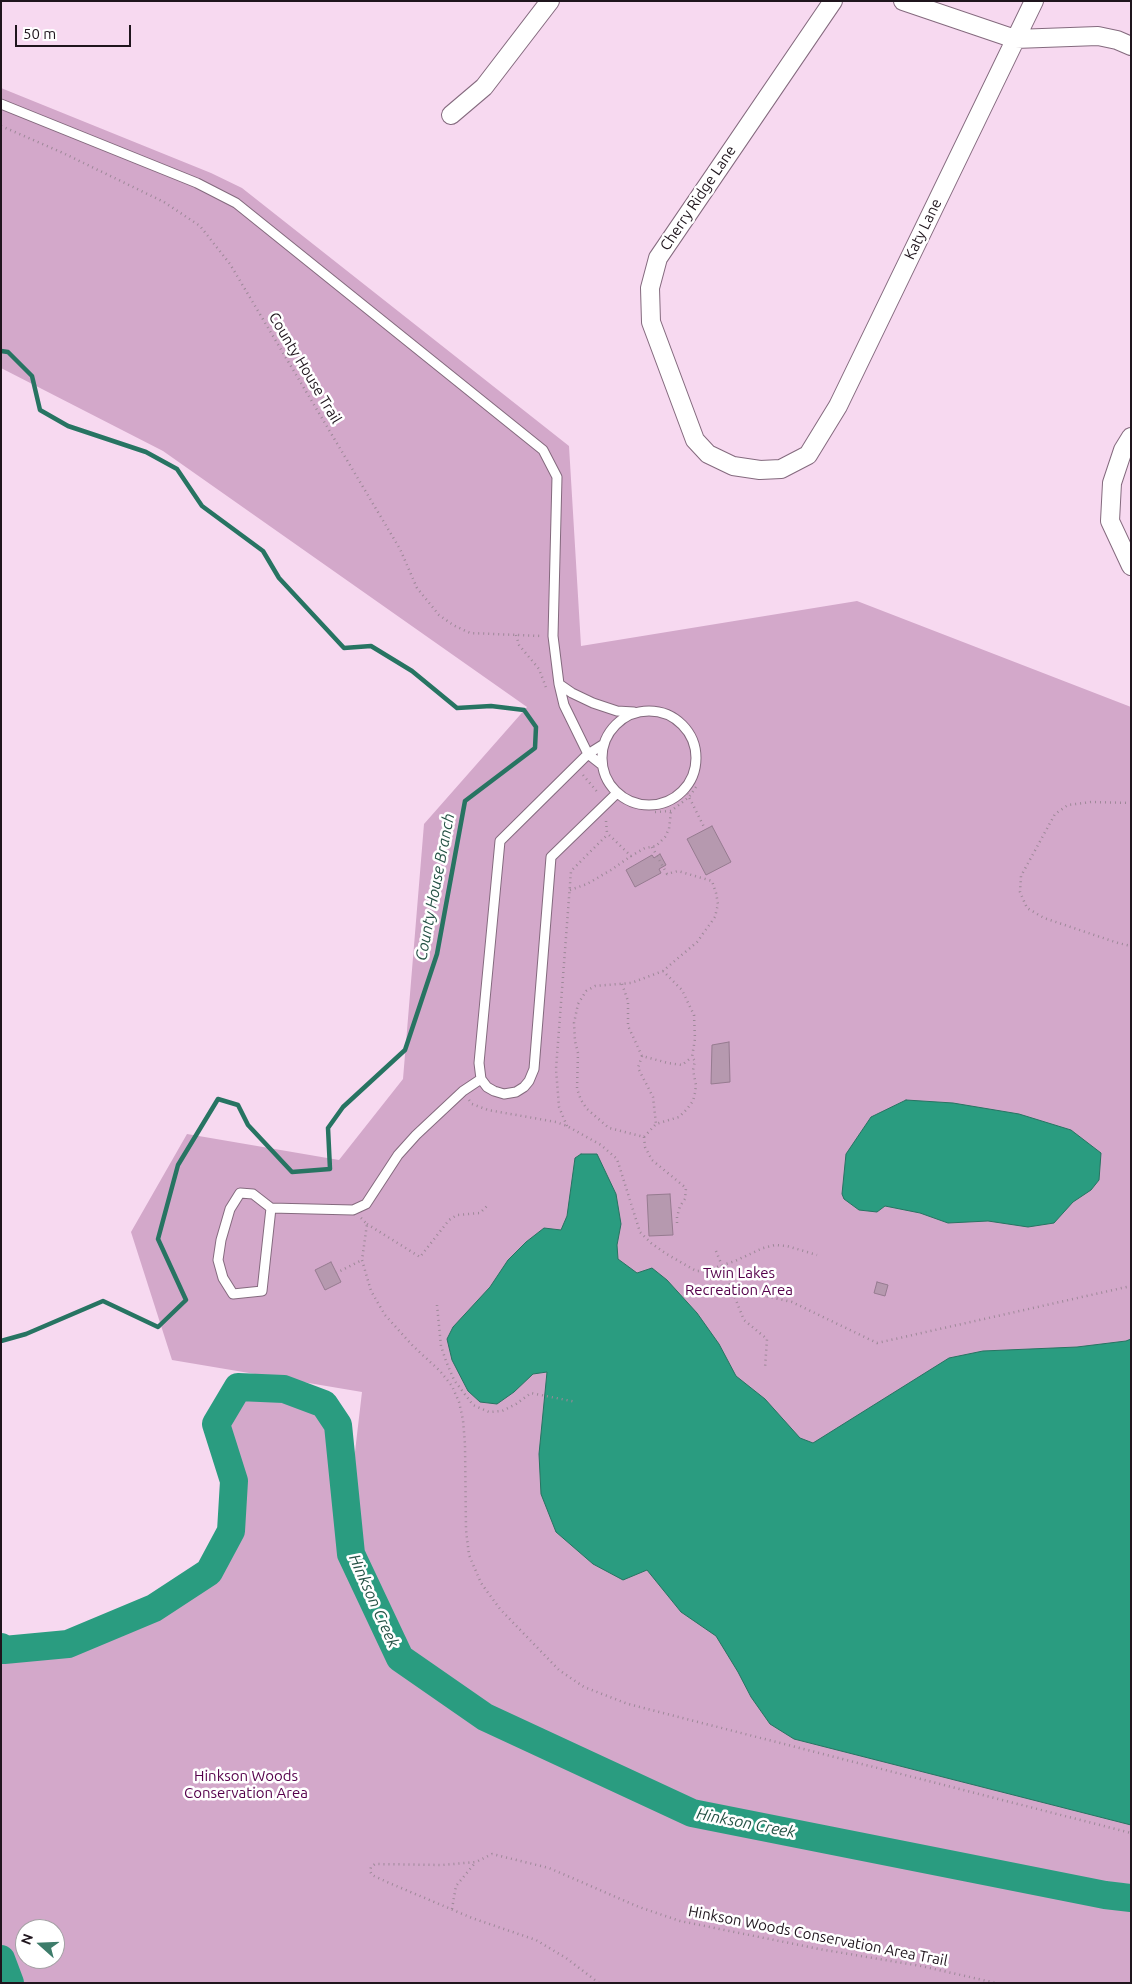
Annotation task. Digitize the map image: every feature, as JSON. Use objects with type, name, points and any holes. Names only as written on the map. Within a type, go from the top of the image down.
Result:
[{"type":"street","points":[[450,115],[484,86],[550,1]]},
{"type":"street","name":"Cherry Ridge Lane","points":[[808,454],[781,469],[760,470],[733,466],[708,454],[695,440],[651,322],[650,288],[658,258],[833,1]]},
{"type":"street","points":[[903,1],[1015,39],[1098,36],[1117,40],[1131,46]]},
{"type":"street","name":"Katy Lane","points":[[808,454],[838,406],[1034,1]]},
{"type":"street","points":[[1131,437],[1112,482],[1110,521],[1131,566]]},
{"type":"lane","points":[[1,104],[197,183],[236,203],[543,450],[557,478],[553,636],[559,684],[564,705],[588,754],[602,765]]},
{"type":"lane","points":[[559,684],[572,693],[617,712],[652,710],[667,714],[680,721],[690,733],[696,747],[697,762],[687,793],[660,804],[645,806],[630,802],[617,793],[608,780],[602,765],[604,744],[611,730],[622,718],[637,712]]},
{"type":"lane","points":[[604,744],[588,754],[500,841],[479,1063],[481,1079],[494,1092],[504,1094],[516,1092],[524,1088],[534,1069],[551,857],[617,793]]},
{"type":"lane","points":[[271,1208],[262,1291],[233,1294],[223,1278],[218,1260],[221,1240],[230,1209],[240,1193],[253,1194],[271,1208],[353,1210],[366,1204],[398,1155],[416,1134],[463,1091],[481,1079]]},
{"type":"path","name":"County House Trail","points":[[1,126],[63,153],[164,202],[200,226],[230,264],[400,549],[417,588],[439,615],[453,625],[470,632],[553,636]]},
{"type":"path","points":[[570,890],[587,884],[645,848],[656,846],[665,837],[669,829],[671,811],[687,793],[696,787]]},
{"type":"path","points":[[687,793],[705,829]]},
{"type":"path","points":[[1131,803],[1092,802],[1068,806],[1056,814],[1024,870],[1020,892],[1027,908],[1044,918],[1131,946]]},
{"type":"path","points":[[655,812],[671,811]]},
{"type":"path","points":[[567,1126],[558,1107],[556,1069],[571,871],[608,834],[630,856]]},
{"type":"path","points":[[644,1137],[609,1128],[581,1100],[577,1089],[578,1053],[574,1023],[578,1004],[586,991],[595,986],[622,984],[663,971],[697,942],[715,917],[718,904],[712,881],[678,871],[667,874],[652,847]]},
{"type":"path","points":[[663,971],[682,990],[694,1015],[695,1039],[692,1057],[695,1061],[693,1070],[696,1085],[693,1101],[679,1117],[656,1124],[644,1137],[645,1147],[652,1160],[686,1188],[685,1199],[680,1206],[677,1224]]},
{"type":"path","points":[[622,984],[628,1001],[628,1026],[642,1056],[638,1068],[653,1097],[656,1124]]},
{"type":"path","points":[[642,1056],[682,1065],[692,1057]]},
{"type":"path","points":[[463,1091],[472,1104],[488,1110],[556,1122],[601,1145],[617,1159],[640,1232],[651,1243],[696,1271],[706,1271],[775,1245],[787,1246],[817,1255]]},
{"type":"path","points":[[353,1210],[367,1224],[421,1258],[449,1220],[457,1215],[480,1213],[489,1204]]},
{"type":"path","points":[[367,1224],[362,1260],[370,1290],[385,1315],[413,1346],[440,1371],[452,1386],[459,1402],[465,1444],[466,1530],[469,1555],[481,1583],[506,1616],[559,1670],[584,1687],[628,1704],[1131,1833]]},
{"type":"path","points":[[716,1250],[744,1320],[767,1339],[765,1368]]},
{"type":"path","points":[[336,1273],[362,1260]]},
{"type":"path","points":[[732,1293],[766,1296],[792,1302],[878,1343],[1131,1286]]},
{"type":"path","points":[[438,1305],[441,1346],[446,1361],[454,1380],[473,1405],[489,1412],[502,1411],[531,1393],[576,1402]]},
{"type":"path","name":"Hinkson Woods Conservation Area Trail","points":[[599,1983],[566,1958],[536,1940],[472,1918],[372,1875],[371,1867],[375,1864],[442,1865],[476,1862],[492,1854],[549,1868],[638,1907],[680,1921],[800,1946],[921,1966],[996,1983]]},
{"type":"path","points":[[452,1909],[456,1886],[476,1862]]},
{"type":"green space","name":"Twin Lakes Recreation Area","points":[[1,88],[211,173],[242,188],[569,446],[581,646],[857,601],[1131,707],[1131,1884],[1032,1876],[978,1865],[990,1872],[1105,1895],[1131,1898],[1131,1983],[10,1983],[1,1962],[1,1647],[5,1650],[68,1644],[154,1608],[209,1572],[231,1531],[234,1481],[216,1424],[238,1387],[284,1389],[324,1404],[338,1425],[351,1554],[368,1589],[349,1503],[362,1392],[172,1360],[131,1232],[187,1134],[339,1160],[403,1079],[424,824],[527,707],[163,451],[1,368]],"holes":[[[383,1621],[422,1673],[400,1658]],[[641,1789],[807,1831],[901,1850],[890,1853],[692,1813]]]},
{"type":"shaded area","points":[[906,1100],[953,1103],[1019,1114],[1071,1130],[1101,1153],[1099,1180],[1091,1190],[1073,1202],[1054,1223],[1028,1227],[988,1221],[948,1223],[920,1213],[885,1206],[877,1212],[859,1210],[844,1199],[842,1194],[846,1154],[871,1117]]},
{"type":"shaded area","points":[[581,1154],[597,1154],[616,1194],[621,1224],[617,1245],[618,1259],[637,1273],[652,1268],[667,1280],[697,1313],[719,1344],[736,1376],[765,1399],[800,1438],[813,1443],[949,1358],[983,1351],[1077,1347],[1131,1339],[1131,1825],[794,1739],[770,1724],[751,1697],[716,1636],[681,1612],[647,1570],[623,1580],[593,1564],[556,1532],[541,1494],[539,1454],[547,1372],[533,1374],[514,1392],[497,1404],[480,1402],[468,1391],[452,1360],[447,1339],[453,1327],[490,1287],[508,1260],[526,1242],[544,1228],[561,1230],[567,1216],[575,1158]]},
{"type":"building","points":[[712,826],[731,862],[706,875],[687,839]]},
{"type":"building","points":[[660,854],[666,865],[659,869],[661,873],[635,887],[626,870],[652,855],[654,858]]},
{"type":"building","points":[[729,1042],[730,1082],[711,1084],[712,1045]]},
{"type":"building","points":[[670,1194],[673,1235],[649,1236],[647,1195]]},
{"type":"building","points":[[331,1262],[341,1282],[325,1290],[315,1270]]},
{"type":"building","points":[[877,1282],[888,1285],[885,1296],[874,1293]]},
{"type":"waterway","name":"County House Branch","points":[[1,351],[8,352],[32,376],[40,410],[68,426],[146,452],[177,469],[202,506],[263,551],[279,578],[344,648],[371,646],[412,671],[457,708],[491,706],[524,710],[536,727],[535,748],[465,801],[437,954],[405,1050],[343,1107],[328,1128],[330,1169],[292,1172],[248,1125],[238,1105],[218,1099],[178,1165],[158,1239],[186,1300],[158,1327],[103,1301],[26,1334],[1,1341]]},
{"type":"waterway","name":"Hinkson Creek","points":[[1,1647],[4,1650],[68,1644],[154,1608],[209,1572],[231,1531],[234,1481],[216,1424],[238,1387],[284,1389],[324,1404],[338,1425],[351,1554],[400,1658],[485,1717],[692,1813],[1105,1895],[1131,1898]]},
{"type":"waterway","name":"Hinkson Creek","points":[[1,1959],[10,1983]]},
{"type":"park label","name":"Hinkson Woods Conservation Area","points":[[246,1784]]}]
